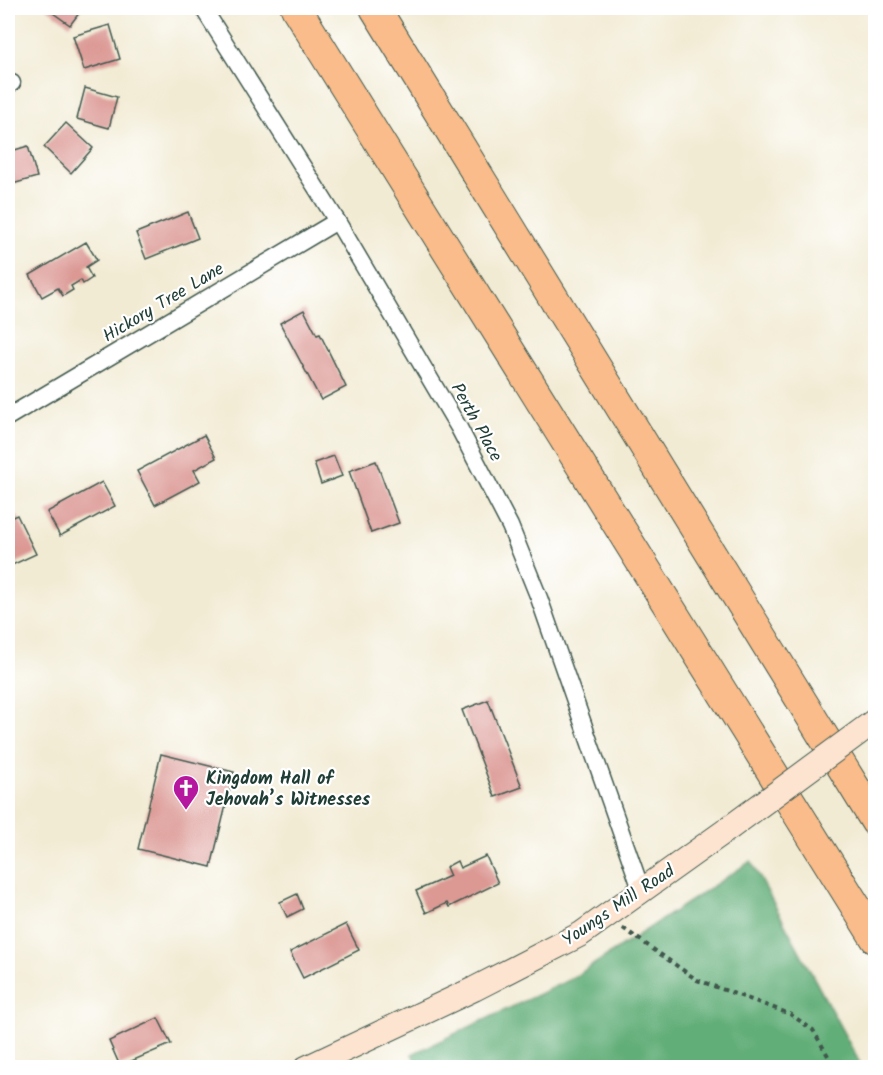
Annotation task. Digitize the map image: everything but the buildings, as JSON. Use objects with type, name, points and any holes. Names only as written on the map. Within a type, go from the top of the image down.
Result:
[{"type":"highway","points":[[296,8],[876,939]]},
{"type":"highway","points":[[375,8],[876,822]]},
{"type":"street","name":"Perth Place","points":[[203,8],[337,221],[459,428],[510,526],[538,598],[642,892]]},
{"type":"street","name":"Hickory Tree Lane","points":[[8,417],[337,221]]},
{"type":"street","name":"Youngs Mill Road","points":[[306,1068],[524,964],[581,934],[642,892],[876,720]]},
{"type":"path","points":[[607,917],[697,980],[790,1014],[813,1030],[833,1068]]},
{"type":"green space","points":[[751,861],[862,1067],[419,1067],[412,1054],[573,978]]},
{"type":"place","name":"Kingdom Hall of Jehovah’s Witnesses","points":[[186,811]]}]
